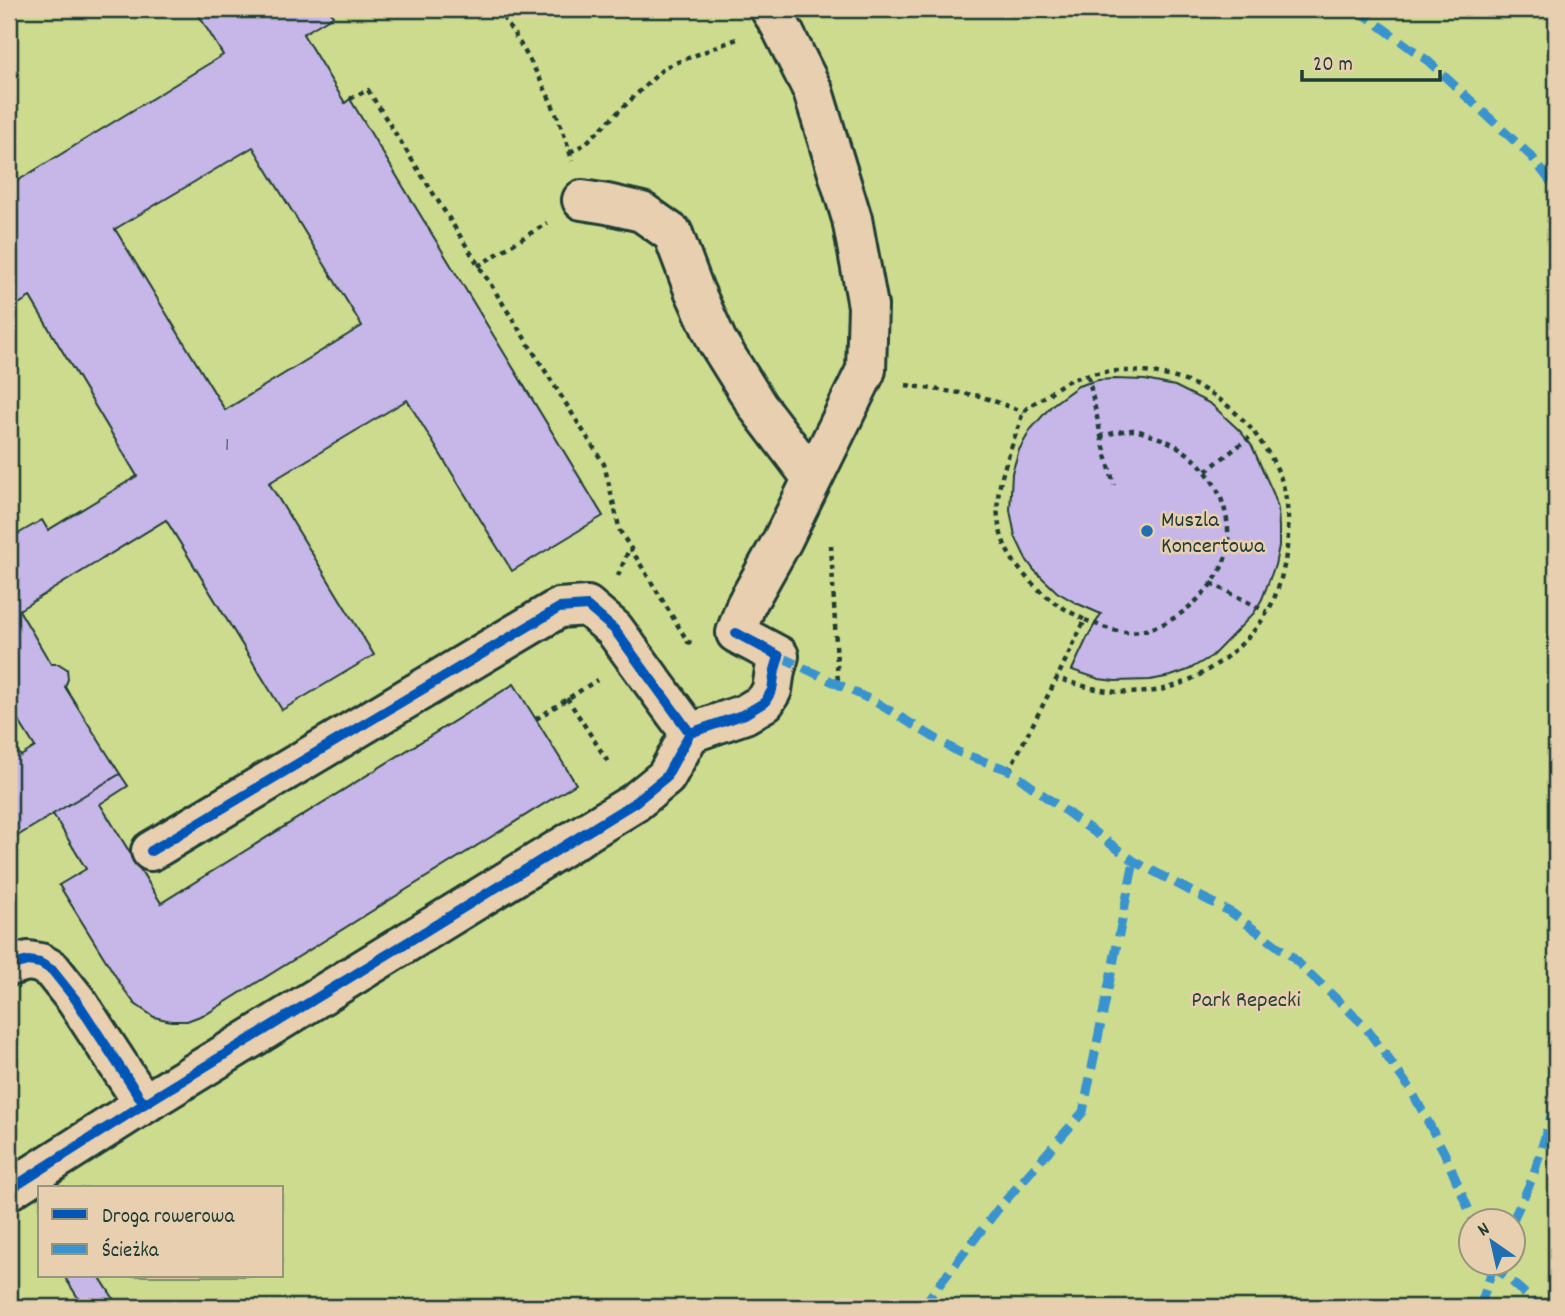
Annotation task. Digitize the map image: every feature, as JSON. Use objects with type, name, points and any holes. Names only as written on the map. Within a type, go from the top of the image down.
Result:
[{"type":"lane","points":[[9,1190],[634,803],[666,777],[691,733],[745,714],[765,702],[772,690],[779,656],[736,633],[746,605],[789,526],[866,370],[868,306],[852,219],[813,91],[774,16]]},
{"type":"lane","points":[[582,200],[642,212],[673,234],[717,341],[758,407],[812,478]]},
{"type":"lane","points":[[151,851],[559,607],[587,606],[614,629],[691,733]]},
{"type":"lane","points":[[9,965],[28,961],[40,963],[52,970],[109,1047],[144,1104]]},
{"type":"path","points":[[478,266],[582,200],[570,152],[548,94],[512,29],[497,9]]},
{"type":"path","points":[[570,152],[584,144],[665,66],[774,16]]},
{"type":"path","points":[[350,99],[368,89],[604,464],[620,531],[688,642],[702,645],[736,633]]},
{"type":"path","points":[[866,370],[895,383],[980,396],[1024,412]]},
{"type":"path","points":[[1057,678],[1102,691],[1132,693],[1158,691],[1194,679],[1220,663],[1259,623],[1273,601],[1284,565],[1289,529],[1280,476],[1266,448],[1246,423],[1222,402],[1194,384],[1163,375],[1129,370],[1088,375],[1066,382],[1024,412],[1001,479],[996,508],[1008,552],[1027,578],[1056,604],[1105,628],[1130,632],[1154,628],[1171,621],[1201,597],[1221,569],[1227,553],[1227,517],[1221,498],[1200,463],[1170,441],[1133,430],[1101,436]]},
{"type":"path","points":[[1088,375],[1114,485]]},
{"type":"path","points":[[1206,471],[1254,433]]},
{"type":"path","points":[[789,526],[814,524],[825,530],[831,543],[838,684]]},
{"type":"path","points":[[1211,583],[1267,612]]},
{"type":"path","points":[[1009,770],[1085,620]]},
{"type":"path","points":[[536,719],[634,658]]},
{"type":"path","points":[[567,698],[634,803]]},
{"type":"green space","name":"Park Repecki","points":[[9,9],[1556,9],[1556,1307],[9,1307]]},
{"type":"building","points":[[195,9],[329,9],[333,16],[303,34],[345,103],[350,99],[603,516],[512,571],[407,400],[269,483],[374,655],[282,710],[166,520],[19,610],[51,664],[59,664],[67,669],[65,687],[120,774],[9,841],[9,753],[16,749],[21,756],[35,747],[9,705],[9,539],[42,520],[48,530],[137,476],[30,297],[9,310],[9,186],[223,55]],"holes":[[[253,147],[362,326],[225,410],[115,229]]]},
{"type":"building","name":"Muszla Koncertowa","points":[[1114,379],[1145,380],[1175,386],[1211,404],[1252,446],[1278,509],[1279,546],[1275,565],[1254,613],[1212,656],[1188,670],[1150,680],[1099,679],[1072,670],[1101,614],[1057,592],[1034,570],[1015,536],[1010,510],[1012,473],[1019,450],[1031,429],[1052,405],[1078,386]]},
{"type":"building","points":[[514,684],[576,784],[208,1013],[187,1021],[171,1021],[154,1017],[135,1004],[59,885],[86,869],[53,814],[120,774],[128,786],[100,804],[161,903]]},
{"type":"building","points":[[65,1278],[100,1278],[119,1307],[84,1307]]},
{"type":"marked path","points":[[1357,9],[1428,61],[1532,157],[1556,189]]},
{"type":"marked path","points":[[779,656],[877,703],[958,752],[1009,770],[1134,861],[1232,913],[1291,956],[1364,1025],[1411,1090],[1444,1152],[1468,1208]]},
{"type":"marked path","points":[[922,1307],[998,1209],[1083,1112],[1134,861]]},
{"type":"marked path","points":[[1519,1208],[1533,1177],[1556,1099]]},
{"type":"marked path","points":[[1480,1307],[1489,1278]]},
{"type":"marked path","points":[[1508,1278],[1540,1307]]},
{"type":"cycle path","points":[[151,851],[559,608],[587,606],[614,629],[690,733]]},
{"type":"cycle path","points":[[9,1190],[634,803],[666,777],[690,733],[745,714],[765,702],[772,690],[779,656],[736,633]]},
{"type":"cycle path","points":[[9,966],[28,961],[40,963],[52,970],[76,1000],[144,1104]]},
{"type":"place","name":"Muszla Koncertowa","points":[[1147,531]]}]
